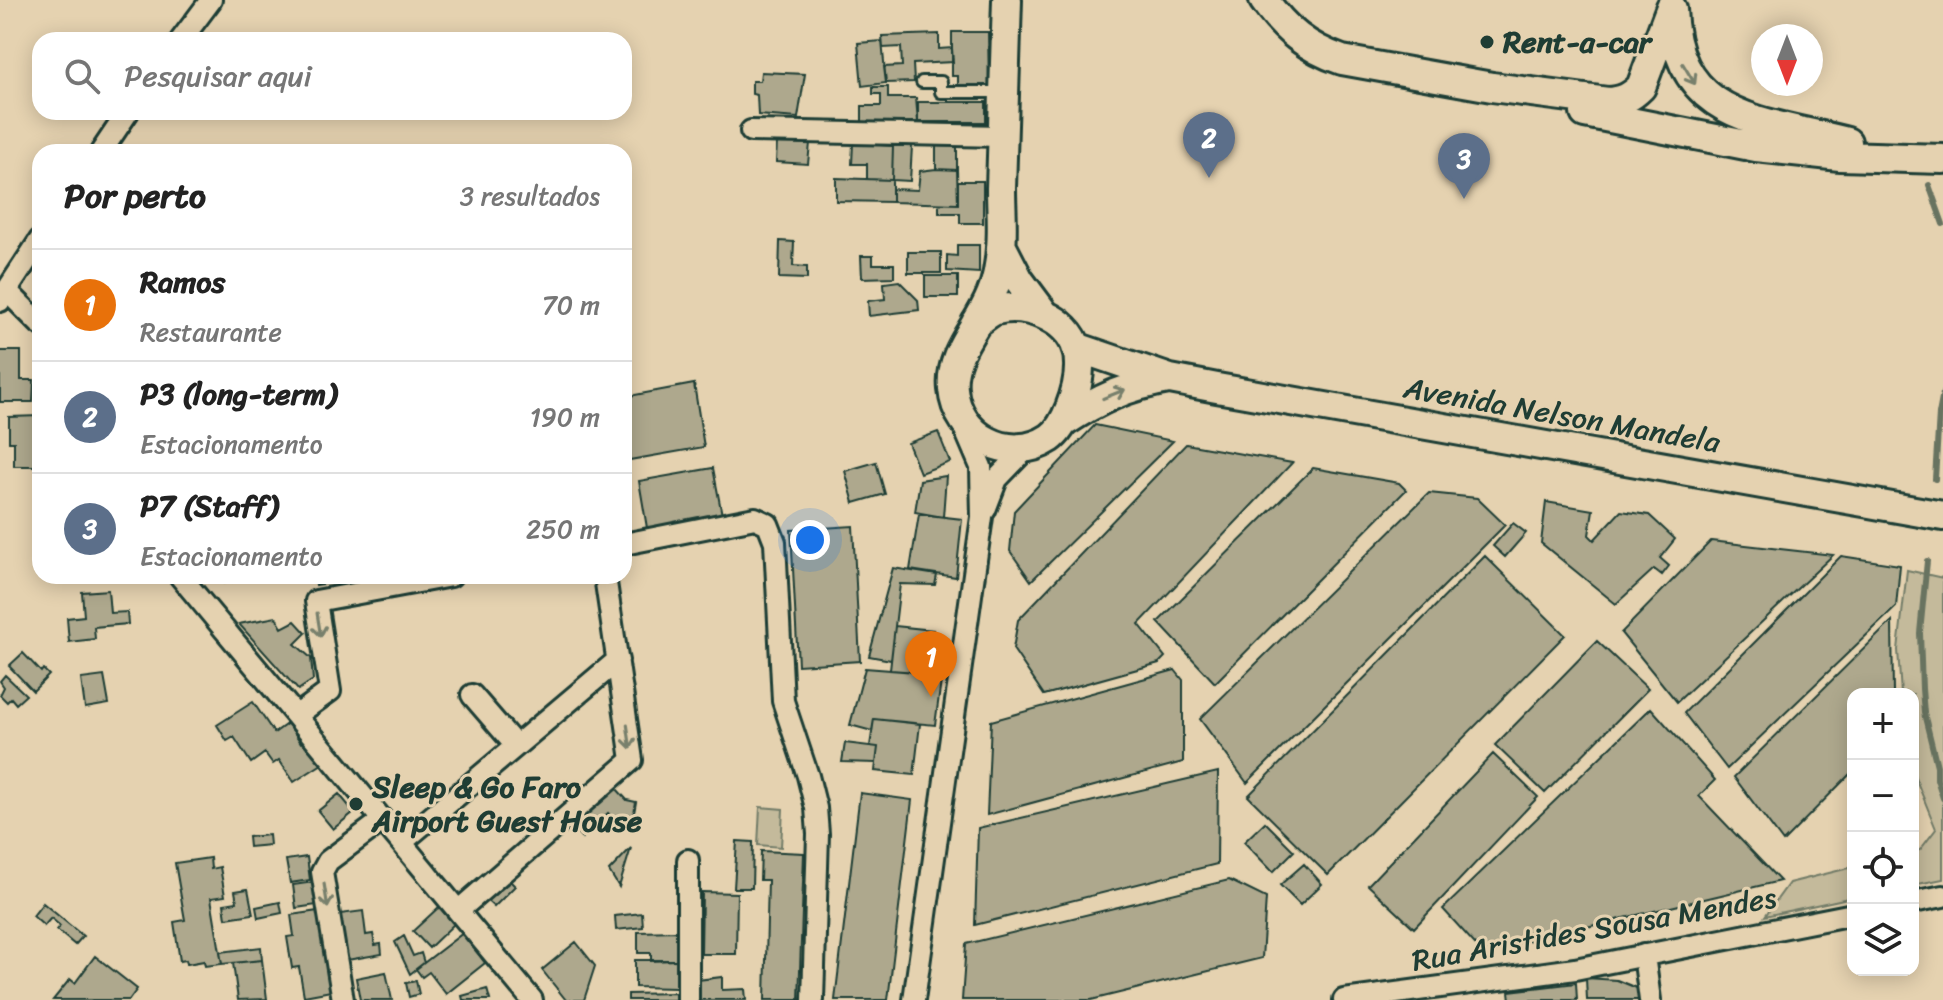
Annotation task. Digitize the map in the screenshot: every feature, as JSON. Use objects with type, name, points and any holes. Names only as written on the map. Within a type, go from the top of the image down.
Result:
[{"type":"street","points":[[187,32],[211,0]]},
{"type":"street","points":[[914,1000],[982,517],[981,467],[961,420],[952,387],[962,346],[992,294],[1002,247],[1007,0]]},
{"type":"street","points":[[1264,0],[1282,26],[1300,41],[1320,53],[1342,60],[1492,87],[1608,102],[1632,96],[1641,87],[1672,4]]},
{"type":"street","points":[[1672,4],[1676,47],[1686,72],[1698,88],[1718,105],[1757,119],[1902,156]]},
{"type":"street","points":[[1492,87],[1563,110],[1756,147],[1840,156],[1943,159]]},
{"type":"street","points":[[106,144],[123,120]]},
{"type":"street","points":[[751,131],[1003,136]]},
{"type":"street","points":[[982,517],[997,479],[1026,449],[1053,436],[1064,422],[1077,388],[1079,370],[1076,347],[1059,325],[1045,315],[1019,280],[1002,247]]},
{"type":"street","points":[[32,252],[4,296],[32,318]]},
{"type":"street","points":[[976,323],[993,311],[1021,308],[1045,315]]},
{"type":"street","points":[[1076,347],[1170,379]]},
{"type":"street","points":[[1064,422],[1096,401],[1136,385],[1170,379]]},
{"type":"street","name":"Avenida Nelson Mandela","points":[[1170,379],[1943,516]]},
{"type":"street","points":[[961,420],[987,442],[1001,447],[1026,449]]},
{"type":"street","points":[[632,542],[755,518],[768,524],[775,542],[783,701],[816,808],[818,834],[813,1000]]},
{"type":"street","points":[[187,584],[532,1000]]},
{"type":"street","points":[[297,715],[330,691],[316,601],[408,584]]},
{"type":"street","points":[[458,911],[632,760],[606,584]]},
{"type":"street","points":[[402,842],[618,660]]},
{"type":"street","points":[[472,695],[516,746]]},
{"type":"street","points":[[343,1000],[322,872],[328,861],[383,820]]},
{"type":"street","points":[[688,860],[688,1000]]},
{"type":"street","points":[[1919,901],[1943,896]]},
{"type":"street","name":"Rua Aristides Sousa Mendes","points":[[1344,1000],[1575,969],[1847,915]]},
{"type":"street","points":[[1644,955],[1650,1000]]},
{"type":"lane","points":[[922,82],[941,82],[941,92],[1004,92]]},
{"type":"shaded area","points":[[1907,570],[1943,578],[1943,879],[1919,884],[1919,850],[1936,829],[1919,787],[1919,688],[1901,688],[1898,650]]},
{"type":"shaded area","points":[[760,807],[783,809],[781,847],[758,845]]},
{"type":"shaded area","points":[[1847,868],[1847,898],[1765,916],[1789,883]]},
{"type":"building","points":[[952,32],[988,32],[989,88],[958,88],[958,76],[952,76]]},
{"type":"building","points":[[939,34],[939,49],[952,48],[953,62],[913,64],[914,82],[886,83],[884,67],[902,66],[901,47],[883,48],[882,36]]},
{"type":"building","points":[[882,41],[886,83],[862,86],[858,43]]},
{"type":"building","points":[[761,72],[805,74],[798,118],[758,115],[757,95],[752,94],[752,81],[760,81]]},
{"type":"building","points":[[873,87],[888,87],[888,98],[916,98],[918,122],[862,122],[862,106],[881,106],[881,94],[873,94]]},
{"type":"building","points":[[918,102],[986,102],[986,122],[918,122]]},
{"type":"building","points":[[777,141],[810,143],[808,164],[776,162]]},
{"type":"building","points":[[853,143],[893,146],[892,180],[867,179],[867,164],[852,164]]},
{"type":"building","points":[[936,144],[957,145],[957,170],[936,169]]},
{"type":"building","points":[[893,146],[912,146],[910,181],[892,180]]},
{"type":"building","points":[[957,170],[958,204],[892,202],[892,189],[918,190],[920,171]]},
{"type":"building","points":[[836,178],[892,180],[892,202],[836,201]]},
{"type":"building","points":[[958,181],[983,181],[983,223],[960,223],[960,213],[939,213],[939,204],[958,204]]},
{"type":"building","points":[[780,241],[794,242],[793,266],[807,267],[807,279],[779,278]]},
{"type":"building","points":[[957,245],[979,245],[979,273],[947,271],[947,255],[957,256]]},
{"type":"building","points":[[908,252],[941,252],[941,273],[908,273]]},
{"type":"building","points":[[861,256],[873,256],[873,264],[894,264],[894,277],[862,278]]},
{"type":"building","points":[[925,276],[958,276],[958,297],[925,297]]},
{"type":"building","points":[[899,281],[918,300],[919,310],[869,316],[868,301],[885,299],[884,283]]},
{"type":"building","points":[[0,351],[21,351],[21,380],[32,380],[32,402],[0,402]]},
{"type":"building","points":[[694,384],[704,447],[632,460],[632,396]]},
{"type":"building","points":[[32,416],[32,466],[14,466],[14,442],[9,442],[9,417]]},
{"type":"building","points":[[1095,425],[1173,441],[1031,581],[1010,551],[1014,511]]},
{"type":"building","points":[[938,432],[950,462],[920,473],[908,443]]},
{"type":"building","points":[[1186,444],[1292,463],[1139,624],[1165,657],[1159,663],[1044,695],[1013,649],[1018,620]]},
{"type":"building","points":[[876,462],[885,494],[854,503],[845,471]]},
{"type":"building","points":[[713,468],[722,515],[647,528],[639,481]]},
{"type":"building","points":[[1313,468],[1399,483],[1406,490],[1215,683],[1158,622]]},
{"type":"building","points":[[946,476],[943,517],[915,512],[920,480]]},
{"type":"building","points":[[1429,493],[1477,498],[1505,525],[1247,783],[1200,719]]},
{"type":"building","points":[[1546,502],[1593,510],[1589,535],[1594,540],[1621,511],[1649,515],[1675,539],[1660,558],[1669,566],[1662,575],[1654,569],[1616,604],[1541,543]]},
{"type":"building","points":[[919,514],[962,519],[956,577],[910,570]]},
{"type":"building","points":[[1513,523],[1526,533],[1505,557],[1493,546]]},
{"type":"building","points":[[853,526],[860,661],[798,665],[791,530]]},
{"type":"building","points":[[1711,541],[1833,555],[1677,702],[1621,633]]},
{"type":"building","points":[[1485,556],[1565,635],[1328,875],[1248,796]]},
{"type":"building","points":[[1841,556],[1900,565],[1896,607],[1727,769],[1684,713]]},
{"type":"building","points":[[893,568],[937,575],[935,585],[900,584],[891,660],[869,656]]},
{"type":"building","points":[[108,590],[110,613],[127,612],[128,624],[94,627],[95,639],[69,642],[67,618],[84,616],[82,592]]},
{"type":"building","points":[[276,617],[282,628],[295,621],[306,633],[295,644],[311,658],[313,680],[298,690],[239,624]]},
{"type":"building","points":[[1892,621],[1893,688],[1847,688],[1847,777],[1783,842],[1734,777]]},
{"type":"building","points":[[895,626],[933,630],[929,673],[890,670]]},
{"type":"building","points":[[1597,641],[1648,689],[1545,793],[1495,745]]},
{"type":"building","points":[[23,653],[41,672],[43,669],[49,675],[33,691],[9,666]]},
{"type":"building","points":[[865,668],[942,674],[935,725],[874,719],[872,731],[850,725]]},
{"type":"building","points":[[1175,670],[1183,680],[1183,762],[987,815],[991,721]]},
{"type":"building","points":[[5,675],[26,695],[16,704],[11,698],[7,702],[0,695],[4,687],[0,681]]},
{"type":"building","points":[[104,676],[109,704],[85,708],[81,679]]},
{"type":"building","points":[[253,702],[274,733],[288,723],[301,743],[309,738],[325,762],[294,782],[279,760],[273,764],[265,753],[251,763],[234,737],[227,741],[217,725]]},
{"type":"building","points":[[1651,708],[1715,780],[1699,796],[1780,881],[1482,952],[1443,909]]},
{"type":"building","points":[[874,719],[920,724],[914,775],[875,771],[878,747],[870,746]]},
{"type":"building","points":[[845,743],[878,747],[876,763],[842,762]]},
{"type":"building","points":[[1493,754],[1538,797],[1414,928],[1368,885]]},
{"type":"building","points":[[1218,772],[1217,864],[975,925],[978,828]]},
{"type":"building","points":[[615,787],[627,800],[636,802],[632,824],[626,818],[619,824],[608,813],[582,838],[572,827]]},
{"type":"building","points":[[860,793],[912,800],[888,1000],[835,1000]]},
{"type":"building","points":[[339,794],[354,812],[333,829],[318,811]]},
{"type":"building","points":[[1265,822],[1294,851],[1273,872],[1244,842]]},
{"type":"building","points":[[269,835],[270,845],[249,847],[248,837]]},
{"type":"building","points":[[737,841],[753,842],[752,888],[734,888]]},
{"type":"building","points":[[631,848],[619,887],[609,871]]},
{"type":"building","points":[[761,851],[804,853],[799,1000],[765,1000],[768,880],[760,880]]},
{"type":"building","points":[[307,857],[310,880],[290,883],[286,860]]},
{"type":"building","points":[[210,858],[211,869],[220,867],[225,896],[211,898],[222,964],[205,966],[204,961],[187,964],[186,960],[180,961],[174,922],[185,920],[175,863]]},
{"type":"building","points":[[1304,864],[1322,884],[1300,905],[1280,885]]},
{"type":"building","points":[[506,877],[515,886],[494,907],[484,898]]},
{"type":"building","points":[[1229,880],[1266,898],[1262,958],[1091,1000],[962,1000],[966,944]]},
{"type":"building","points":[[314,882],[317,905],[296,908],[293,885]]},
{"type":"building","points":[[248,889],[253,914],[226,918],[224,904],[237,902],[235,891]]},
{"type":"building","points":[[702,892],[737,893],[736,954],[701,954]]},
{"type":"building","points":[[280,902],[282,913],[258,918],[256,907]]},
{"type":"building","points":[[43,903],[83,936],[75,945],[57,930],[60,926],[51,918],[44,926],[33,916]]},
{"type":"building","points":[[439,907],[454,924],[429,948],[413,931]]},
{"type":"building","points":[[318,911],[331,991],[304,996],[299,967],[292,968],[287,937],[294,936],[291,915]]},
{"type":"building","points":[[363,911],[366,935],[373,934],[375,945],[381,944],[382,954],[347,960],[340,914]]},
{"type":"building","points":[[642,913],[643,927],[616,930],[615,916]]},
{"type":"building","points":[[676,931],[676,960],[651,961],[651,953],[638,953],[638,932]]},
{"type":"building","points":[[463,933],[485,963],[446,994],[429,972],[422,977],[416,969]]},
{"type":"building","points":[[404,936],[413,956],[421,953],[424,963],[410,974],[395,942]]},
{"type":"building","points":[[576,942],[595,966],[584,1000],[566,1000],[542,970]]},
{"type":"building","points":[[261,947],[262,960],[222,964],[220,952]]},
{"type":"building","points":[[95,956],[137,989],[129,1000],[53,1000],[70,979],[75,983]]},
{"type":"building","points":[[262,960],[267,999],[238,1000],[233,963]]},
{"type":"building","points":[[635,960],[676,960],[676,988],[635,987]]},
{"type":"building","points":[[386,972],[392,1000],[360,1000],[356,978]]},
{"type":"building","points":[[722,977],[722,990],[745,989],[746,1000],[697,1000],[698,980]]},
{"type":"building","points":[[1586,978],[1617,980],[1644,991],[1640,1000],[1587,1000]]},
{"type":"building","points":[[416,981],[419,994],[409,997],[406,983]]},
{"type":"building","points":[[1576,983],[1577,1000],[1510,1000],[1509,991]]},
{"type":"building","points":[[487,989],[490,1000],[463,1000],[462,996]]},
{"type":"building","points":[[675,993],[675,1000],[628,1000],[628,994]]},
{"type":"waterway","points":[[1929,185],[1943,224]]},
{"type":"waterway","points":[[1935,479],[1943,393]]},
{"type":"waterway","points":[[1927,561],[1920,633],[1922,689],[1924,713],[1943,798]]},
{"type":"place","name":"Rent-a-car","points":[[1487,42]]},
{"type":"place","name":"P3 (long-term)","points":[[1209,178]]},
{"type":"place","name":"P7 (Staff)","points":[[1464,199]]},
{"type":"place","name":"Ramos","points":[[931,697]]},
{"type":"place","name":"Sleep & Go Faro Airport Guest House","points":[[356,804]]}]
